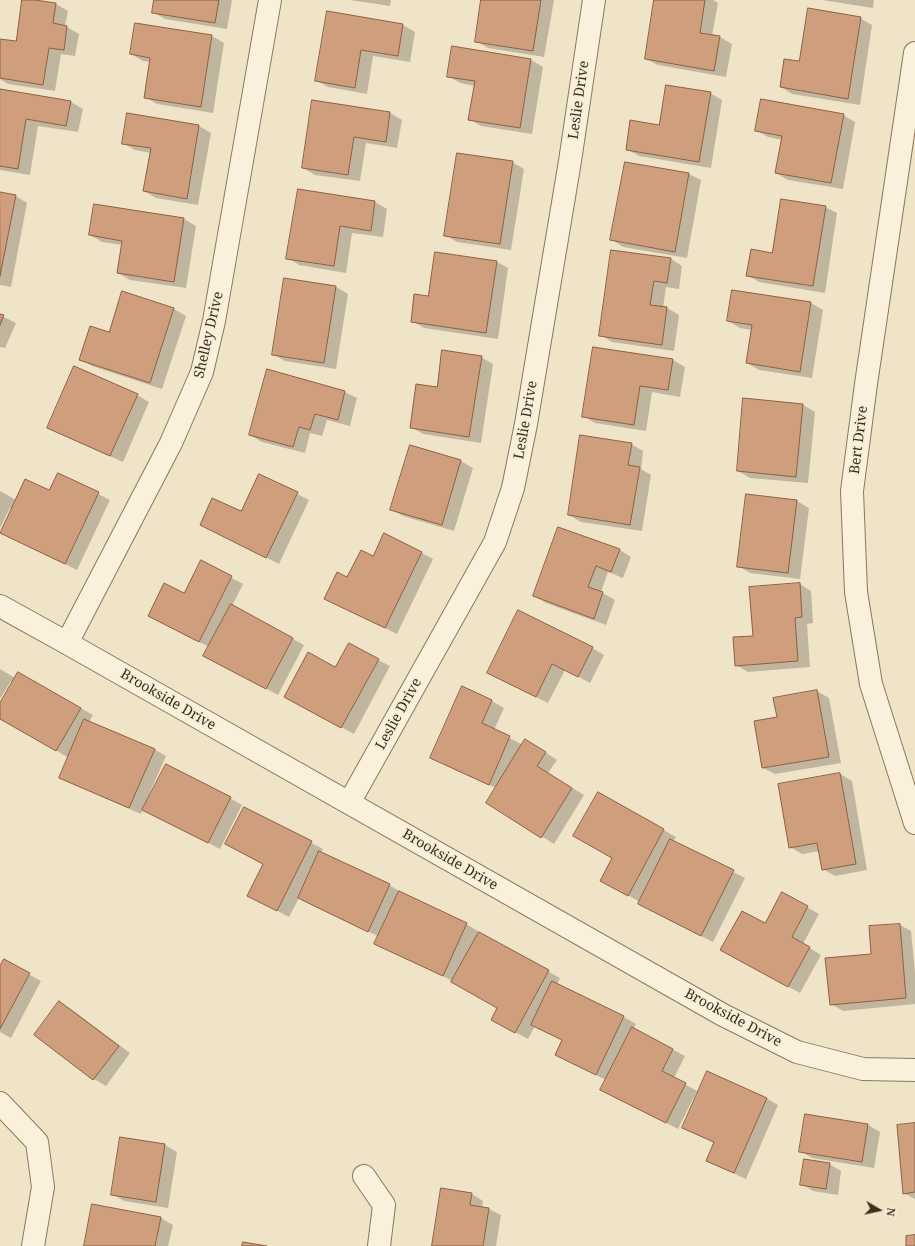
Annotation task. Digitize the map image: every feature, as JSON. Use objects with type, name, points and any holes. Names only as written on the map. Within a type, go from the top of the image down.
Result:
[{"type":"street","name":"Shelley Drive","points":[[67,643],[171,443],[202,372],[214,320],[270,0]]},
{"type":"street","name":"Leslie Drive","points":[[349,803],[495,542],[513,488],[526,424],[570,161],[594,0]]},
{"type":"street","name":"Bert Drive","points":[[915,53],[866,384],[852,491],[856,592],[871,684],[915,823]]},
{"type":"street","name":"Brookside Drive","points":[[0,606],[723,1015],[797,1052],[863,1069],[915,1070]]},
{"type":"street","points":[[0,1102],[37,1142],[43,1187],[33,1246]]},
{"type":"street","points":[[364,1176],[384,1205],[379,1246]]},
{"type":"building","points":[[22,0],[56,3],[53,23],[67,26],[64,50],[49,48],[43,85],[0,78],[0,39],[16,41]]},
{"type":"building","points":[[154,0],[219,0],[215,23],[152,13]]},
{"type":"building","points":[[481,0],[541,0],[533,51],[475,42]]},
{"type":"building","points":[[654,0],[705,0],[700,33],[720,36],[714,71],[645,59]]},
{"type":"building","points":[[808,8],[861,17],[848,99],[780,87],[784,59],[799,61]]},
{"type":"building","points":[[327,11],[403,24],[398,56],[361,50],[355,88],[315,81]]},
{"type":"building","points":[[135,23],[212,35],[201,107],[144,98],[150,58],[130,54]]},
{"type":"building","points":[[452,46],[531,59],[520,128],[468,120],[475,81],[447,77]]},
{"type":"building","points":[[666,85],[711,92],[699,162],[626,150],[630,120],[659,125]]},
{"type":"building","points":[[0,89],[71,101],[66,126],[26,119],[18,169],[0,166]]},
{"type":"building","points":[[761,99],[844,114],[831,183],[775,173],[782,136],[755,131]]},
{"type":"building","points":[[312,100],[390,112],[386,142],[354,137],[348,175],[302,168]]},
{"type":"building","points":[[127,113],[199,125],[187,199],[143,191],[151,148],[122,144]]},
{"type":"building","points":[[457,153],[513,161],[500,244],[444,236]]},
{"type":"building","points":[[625,162],[689,173],[675,252],[610,240]]},
{"type":"building","points":[[298,189],[375,201],[371,231],[340,226],[334,266],[286,259]]},
{"type":"building","points":[[0,192],[16,195],[0,276]]},
{"type":"building","points":[[781,199],[826,206],[813,286],[746,276],[751,249],[772,253]]},
{"type":"building","points":[[94,204],[184,218],[174,282],[117,273],[122,241],[89,235]]},
{"type":"building","points":[[611,250],[671,258],[667,283],[654,281],[650,305],[667,307],[662,345],[599,336]]},
{"type":"building","points":[[435,252],[497,261],[486,333],[411,322],[414,294],[428,296]]},
{"type":"building","points":[[284,278],[336,286],[324,363],[272,355]]},
{"type":"building","points":[[732,290],[811,302],[800,372],[746,363],[752,325],[727,321]]},
{"type":"building","points":[[122,291],[174,308],[150,383],[79,360],[90,326],[109,332]]},
{"type":"building","points":[[0,314],[4,315],[0,325]]},
{"type":"building","points":[[593,347],[673,359],[668,390],[640,386],[634,425],[582,417]]},
{"type":"building","points":[[442,350],[482,356],[469,437],[410,428],[416,384],[437,387]]},
{"type":"building","points":[[74,366],[138,394],[110,456],[47,428]]},
{"type":"building","points":[[267,369],[345,391],[338,420],[315,414],[310,430],[299,427],[293,447],[249,435]]},
{"type":"building","points":[[743,398],[803,404],[796,477],[737,471]]},
{"type":"building","points":[[580,435],[632,443],[628,465],[640,467],[630,525],[568,515]]},
{"type":"building","points":[[410,445],[461,460],[442,525],[390,510]]},
{"type":"building","points":[[58,473],[99,492],[65,564],[0,533],[25,479],[49,490]]},
{"type":"building","points":[[259,474],[298,492],[266,558],[200,525],[212,498],[241,511]]},
{"type":"building","points":[[746,494],[797,500],[788,573],[737,567]]},
{"type":"building","points":[[558,527],[620,549],[611,572],[596,566],[588,587],[603,592],[594,619],[533,596]]},
{"type":"building","points":[[384,533],[422,552],[385,628],[324,599],[337,572],[347,577],[361,550],[373,556]]},
{"type":"building","points":[[201,560],[232,576],[199,642],[148,616],[164,583],[184,593]]},
{"type":"building","points":[[800,583],[802,617],[795,618],[798,661],[735,666],[733,637],[753,636],[749,587]]},
{"type":"building","points":[[231,604],[293,638],[266,689],[203,656]]},
{"type":"building","points":[[518,610],[593,647],[578,677],[552,664],[536,697],[487,673]]},
{"type":"building","points":[[349,643],[379,659],[341,728],[284,697],[308,652],[335,667]]},
{"type":"building","points":[[18,672],[81,708],[56,751],[0,719],[0,703]]},
{"type":"building","points":[[462,686],[492,700],[482,723],[510,736],[489,785],[430,758]]},
{"type":"building","points":[[817,690],[829,757],[762,768],[754,721],[777,717],[773,698]]},
{"type":"building","points":[[84,719],[155,749],[129,808],[59,778]]},
{"type":"building","points":[[525,739],[546,752],[537,766],[572,788],[541,838],[486,803]]},
{"type":"building","points":[[166,764],[231,797],[208,843],[142,810]]},
{"type":"building","points":[[840,773],[856,864],[822,870],[817,843],[789,848],[778,784]]},
{"type":"building","points":[[598,792],[664,829],[628,896],[600,881],[612,858],[573,836]]},
{"type":"building","points":[[244,807],[312,841],[277,911],[247,896],[263,864],[225,844]]},
{"type":"building","points":[[670,839],[734,870],[701,936],[638,904]]},
{"type":"building","points":[[319,851],[390,884],[368,932],[298,898]]},
{"type":"building","points":[[399,891],[467,923],[443,976],[374,944]]},
{"type":"building","points":[[782,892],[808,906],[792,937],[810,947],[788,987],[720,950],[742,911],[765,923]]},
{"type":"building","points":[[900,924],[906,998],[830,1005],[825,958],[871,954],[869,926]]},
{"type":"building","points":[[479,932],[549,970],[515,1033],[491,1020],[497,1008],[451,982]]},
{"type":"building","points":[[4,959],[30,973],[0,1029],[0,966]]},
{"type":"building","points":[[552,981],[624,1016],[596,1075],[555,1055],[562,1040],[531,1025]]},
{"type":"building","points":[[59,1001],[119,1046],[93,1080],[34,1035]]},
{"type":"building","points":[[632,1027],[673,1049],[662,1071],[686,1083],[666,1123],[600,1090]]},
{"type":"building","points":[[707,1071],[767,1098],[734,1173],[706,1161],[714,1142],[682,1128]]},
{"type":"building","points":[[805,1114],[868,1124],[862,1162],[799,1152]]},
{"type":"building","points":[[915,1123],[915,1192],[903,1194],[897,1125]]},
{"type":"building","points":[[120,1137],[165,1144],[156,1202],[111,1195]]},
{"type":"building","points":[[804,1159],[830,1163],[826,1189],[800,1185]]},
{"type":"building","points":[[441,1188],[472,1193],[470,1205],[489,1208],[483,1246],[432,1246]]},
{"type":"building","points":[[92,1204],[161,1217],[155,1246],[84,1246]]},
{"type":"building","points":[[915,1235],[915,1246],[906,1246],[906,1236]]},
{"type":"building","points":[[243,1242],[267,1246],[242,1246]]}]
